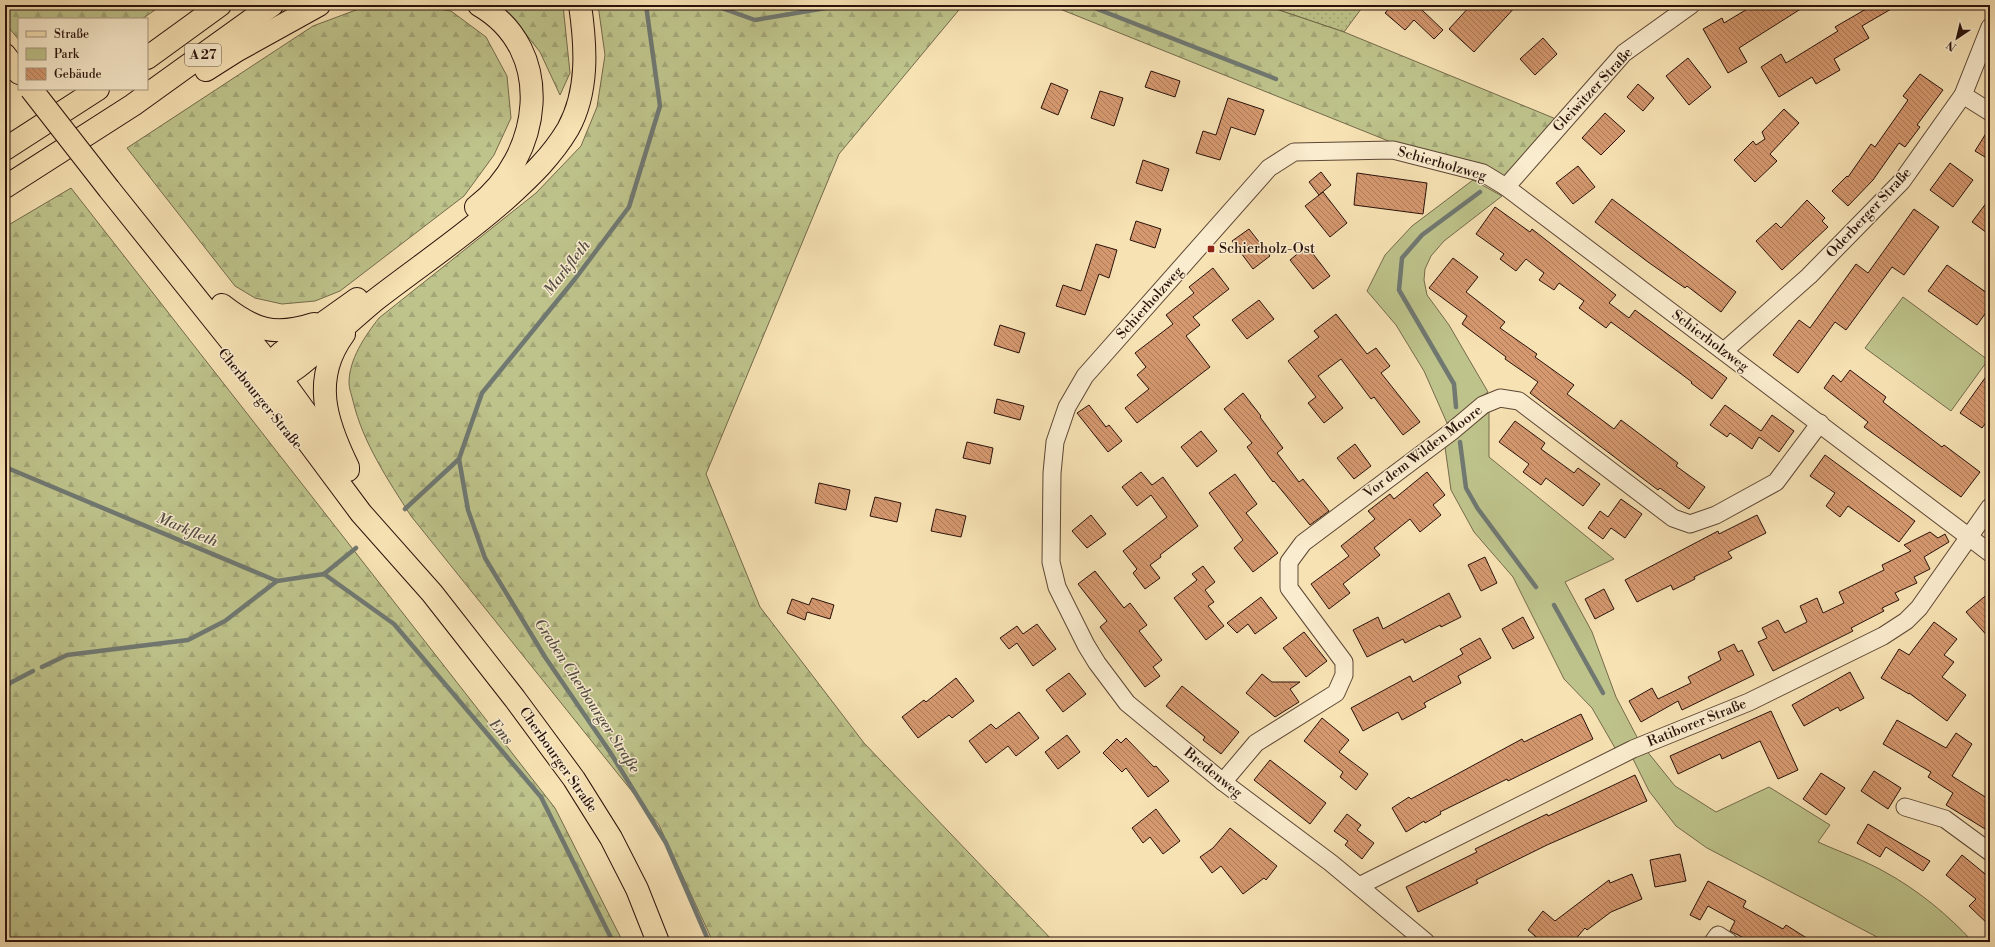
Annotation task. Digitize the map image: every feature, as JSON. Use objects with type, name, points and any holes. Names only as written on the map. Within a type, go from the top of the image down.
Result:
[{"type":"main road","name":"A 27","points":[[148,57],[220,5]]},
{"type":"main road","name":"A 27","points":[[5,187],[133,105],[272,5]]},
{"type":"main road","points":[[133,105],[160,102],[236,51],[319,5]]},
{"type":"main road","points":[[270,373],[281,353],[345,308],[486,200],[520,154],[527,134],[531,113],[533,92],[530,72],[511,31],[493,13],[479,5]]},
{"type":"main road","points":[[270,373],[300,365],[374,302],[485,217],[538,170],[554,150],[568,128],[577,106],[583,82],[585,57],[584,31],[580,5]]},
{"type":"main road","name":"Cherbourger Straße","points":[[32,90],[109,189],[270,373],[348,470],[400,540],[432,593]]},
{"type":"main road","points":[[5,149],[96,90]]},
{"type":"main road","name":"Cherbourger Straße","points":[[109,189],[133,214],[190,267],[222,304],[270,373],[361,514],[432,593],[515,699],[574,779],[611,838],[637,889],[658,942]]},
{"type":"main road","name":"Cherbourger Straße","points":[[109,189],[144,254],[354,518],[432,593]]},
{"type":"main road","points":[[348,470],[333,436],[325,394],[326,375],[330,357],[337,344],[349,327],[374,302]]},
{"type":"main road","points":[[222,304],[239,318],[268,330],[284,331],[324,321],[345,308]]},
{"type":"street","name":"Gleiwitzer Straße","points":[[1506,187],[1624,53],[1691,5]]},
{"type":"street","name":"Oderberger Straße","points":[[1724,351],[1809,276],[1902,181],[1963,95],[1990,27]]},
{"type":"street","points":[[1963,95],[1990,112]]},
{"type":"street","name":"Schierholzweg","points":[[1051,562],[1052,473],[1055,442],[1067,407],[1085,376],[1269,168],[1294,152],[1393,150],[1483,173],[1506,187],[1990,553]]},
{"type":"street","name":"Vor dem Wilden Moore","points":[[1223,782],[1256,743],[1336,693],[1344,675],[1344,662],[1289,588],[1289,562],[1303,543],[1452,432],[1483,405],[1500,398],[1519,401],[1673,518],[1690,524],[1716,515],[1776,482],[1820,424]]},
{"type":"street","name":"Ratiborer Straße","points":[[1359,886],[1633,749],[1749,702],[1883,636],[1906,621],[1919,608],[1990,507]]},
{"type":"street","name":"Bredenweg","points":[[1051,562],[1057,587],[1086,645],[1127,703],[1223,782],[1359,886],[1426,942]]},
{"type":"street","points":[[1905,807],[1945,819],[1990,852]]},
{"type":"street","points":[[1713,942],[1718,935],[1729,942]]},
{"type":"green space","points":[[5,5],[162,5],[143,18],[18,18],[18,39],[5,23]]},
{"type":"green space","points":[[380,5],[417,5],[451,11],[486,37],[507,76],[511,118],[494,155],[464,196],[340,291],[315,301],[282,304],[255,298],[235,286],[127,148],[313,26],[364,7]]},
{"type":"green space","points":[[498,5],[563,5],[570,73],[560,95],[540,52],[517,23]]},
{"type":"green space","points":[[598,5],[963,5],[839,154],[706,474],[760,607],[864,743],[1054,942],[713,942],[659,825],[411,516],[377,461],[357,417],[349,385],[352,365],[359,348],[368,332],[379,318],[536,193],[581,146],[597,107],[605,55]]},
{"type":"green space","points":[[1050,5],[1264,5],[1344,32],[1556,119],[1504,181],[1396,144]]},
{"type":"green space","points":[[1264,5],[1364,5],[1344,32]]},
{"type":"green space","points":[[1473,180],[1502,196],[1444,241],[1431,256],[1425,269],[1424,280],[1427,295],[1449,325],[1488,392],[1447,423],[1424,371],[1396,325],[1367,291],[1385,255],[1412,226]]},
{"type":"green space","points":[[71,188],[555,808],[623,942],[5,942],[5,227]]},
{"type":"green space","points":[[1903,297],[1988,360],[1951,411],[1865,348]]},
{"type":"green space","points":[[1489,412],[1489,457],[1614,559],[1565,582],[1592,632],[1616,697],[1638,739],[1615,748],[1592,708],[1564,679],[1513,577],[1474,532],[1451,490],[1445,447]]},
{"type":"green space","points":[[1646,750],[1675,786],[1716,812],[1769,787],[1830,825],[1818,842],[1860,860],[1897,879],[1921,895],[1943,913],[1973,942],[1884,942],[1707,848],[1676,826],[1649,791],[1632,757]]},
{"type":"building","points":[[1392,5],[1427,5],[1422,10],[1443,30],[1434,39],[1414,20],[1405,30],[1385,13]]},
{"type":"building","points":[[1471,5],[1517,5],[1474,52],[1449,29]]},
{"type":"building","points":[[1754,5],[1807,5],[1739,48],[1747,62],[1728,73],[1703,29],[1722,18],[1724,23]]},
{"type":"building","points":[[1873,5],[1898,5],[1862,26],[1869,38],[1834,59],[1840,70],[1816,84],[1812,77],[1779,97],[1761,67],[1781,54],[1786,63],[1838,31],[1835,27]]},
{"type":"building","points":[[1543,38],[1557,54],[1535,75],[1520,59]]},
{"type":"building","points":[[1688,58],[1711,87],[1689,105],[1666,76]]},
{"type":"building","points":[[1151,71],[1180,81],[1175,97],[1145,87]]},
{"type":"building","points":[[1920,74],[1943,90],[1917,125],[1920,127],[1905,147],[1899,143],[1873,180],[1848,206],[1832,191],[1847,176],[1848,177],[1871,144],[1875,147],[1908,100],[1903,96]]},
{"type":"building","points":[[1051,83],[1068,90],[1058,115],[1041,108]]},
{"type":"building","points":[[1638,84],[1654,98],[1643,111],[1627,97]]},
{"type":"building","points":[[1100,91],[1123,98],[1114,126],[1091,118]]},
{"type":"building","points":[[1228,98],[1264,110],[1255,135],[1231,127],[1220,160],[1196,153],[1203,131],[1216,135]]},
{"type":"building","points":[[1784,109],[1799,123],[1770,154],[1777,161],[1755,182],[1734,160],[1753,141],[1756,145],[1765,139],[1762,132]]},
{"type":"building","points":[[1605,113],[1625,131],[1601,155],[1582,138]]},
{"type":"building","points":[[1990,127],[1990,160],[1975,151]]},
{"type":"building","points":[[1143,160],[1169,169],[1162,191],[1136,183]]},
{"type":"building","points":[[1950,163],[1973,180],[1953,207],[1930,190]]},
{"type":"building","points":[[1578,166],[1595,187],[1573,204],[1556,183]]},
{"type":"building","points":[[1321,172],[1331,185],[1319,195],[1309,182]]},
{"type":"building","points":[[1357,173],[1427,183],[1423,214],[1354,205]]},
{"type":"building","points":[[1323,192],[1347,223],[1330,237],[1305,206]]},
{"type":"building","points":[[1990,198],[1990,235],[1972,222]]},
{"type":"building","points":[[1612,199],[1736,292],[1721,312],[1687,286],[1685,288],[1648,262],[1595,222]]},
{"type":"building","points":[[1807,200],[1825,218],[1822,221],[1828,227],[1782,270],[1756,241],[1776,223],[1781,228]]},
{"type":"building","points":[[1495,207],[1530,232],[1532,229],[1616,295],[1609,303],[1629,318],[1635,310],[1727,378],[1712,399],[1691,383],[1692,382],[1611,322],[1606,328],[1579,308],[1584,301],[1559,283],[1554,290],[1539,280],[1544,273],[1526,259],[1516,271],[1500,259],[1504,254],[1476,234]]},
{"type":"building","points":[[1914,209],[1939,227],[1904,275],[1892,267],[1846,330],[1835,322],[1798,373],[1773,355],[1799,320],[1810,328],[1856,264],[1868,273]]},
{"type":"building","points":[[1136,221],[1161,229],[1155,248],[1130,240]]},
{"type":"building","points":[[1249,229],[1270,256],[1253,269],[1232,241]]},
{"type":"building","points":[[1096,244],[1117,250],[1109,278],[1099,274],[1085,315],[1056,306],[1063,285],[1081,291]]},
{"type":"building","points":[[1307,246],[1330,276],[1313,289],[1290,260]]},
{"type":"building","points":[[1453,258],[1478,277],[1466,292],[1505,322],[1500,328],[1537,354],[1535,357],[1574,385],[1567,394],[1614,429],[1621,420],[1678,463],[1676,466],[1705,487],[1689,509],[1660,488],[1658,490],[1530,393],[1538,382],[1505,359],[1506,357],[1462,324],[1467,316],[1429,288]]},
{"type":"building","points":[[1947,265],[1990,295],[1990,307],[1977,325],[1928,291]]},
{"type":"building","points":[[1213,268],[1229,289],[1193,317],[1200,325],[1186,336],[1210,367],[1137,423],[1125,408],[1149,389],[1137,375],[1146,367],[1135,353],[1173,324],[1166,315],[1194,293],[1189,287]]},
{"type":"building","points":[[1259,300],[1274,319],[1247,339],[1232,320]]},
{"type":"building","points":[[1336,314],[1367,354],[1376,348],[1390,366],[1381,373],[1420,422],[1403,435],[1374,397],[1371,399],[1341,359],[1318,376],[1343,408],[1324,423],[1308,403],[1316,397],[1288,361],[1319,337],[1314,331]]},
{"type":"building","points":[[1000,325],[1025,333],[1019,353],[994,345]]},
{"type":"building","points":[[1850,370],[1886,397],[1883,402],[1942,447],[1944,445],[1980,472],[1961,497],[1864,427],[1868,422],[1824,388],[1833,375],[1841,382]]},
{"type":"building","points":[[1990,371],[1990,417],[1982,428],[1960,413]]},
{"type":"building","points":[[1243,393],[1283,448],[1277,453],[1299,482],[1303,479],[1329,511],[1310,525],[1274,481],[1273,482],[1247,447],[1252,443],[1224,409]]},
{"type":"building","points":[[997,399],[1024,406],[1020,420],[994,413]]},
{"type":"building","points":[[1089,405],[1106,427],[1109,425],[1122,441],[1108,452],[1077,413]]},
{"type":"building","points":[[1725,405],[1761,431],[1772,415],[1794,431],[1779,452],[1759,437],[1752,449],[1730,433],[1727,437],[1710,425]]},
{"type":"building","points":[[1515,421],[1545,443],[1541,449],[1574,473],[1578,468],[1600,484],[1583,506],[1546,478],[1541,485],[1523,472],[1529,464],[1499,442]]},
{"type":"building","points":[[1201,431],[1217,451],[1197,467],[1181,447]]},
{"type":"building","points":[[967,442],[993,448],[990,464],[963,458]]},
{"type":"building","points":[[1355,444],[1371,466],[1354,479],[1337,458]]},
{"type":"building","points":[[1825,455],[1915,521],[1899,542],[1848,506],[1840,517],[1826,506],[1835,493],[1810,476]]},
{"type":"building","points":[[1141,472],[1152,485],[1163,477],[1198,526],[1160,555],[1161,557],[1150,565],[1160,578],[1145,589],[1133,573],[1137,569],[1123,551],[1167,517],[1151,495],[1137,506],[1122,487]]},
{"type":"building","points":[[1427,472],[1445,495],[1433,505],[1441,515],[1420,532],[1410,519],[1374,548],[1380,555],[1343,584],[1350,593],[1329,609],[1311,584],[1349,556],[1341,546],[1375,519],[1368,511],[1390,494],[1394,499]]},
{"type":"building","points":[[1235,474],[1257,504],[1246,513],[1278,553],[1253,572],[1234,548],[1243,540],[1209,493]]},
{"type":"building","points":[[819,483],[850,490],[846,510],[815,503]]},
{"type":"building","points":[[875,497],[901,503],[897,522],[870,516]]},
{"type":"building","points":[[1621,499],[1642,514],[1625,538],[1611,528],[1603,539],[1588,528],[1600,511],[1608,517]]},
{"type":"building","points":[[936,509],[966,516],[961,537],[931,531]]},
{"type":"building","points":[[1091,515],[1106,534],[1087,548],[1072,531]]},
{"type":"building","points":[[1757,515],[1766,533],[1728,552],[1732,558],[1694,577],[1695,579],[1673,590],[1671,585],[1637,602],[1625,580],[1718,531],[1719,534]]},
{"type":"building","points":[[1930,532],[1938,538],[1945,534],[1949,542],[1924,557],[1930,569],[1914,577],[1917,583],[1895,593],[1899,600],[1882,608],[1884,611],[1851,628],[1853,631],[1773,671],[1758,642],[1767,638],[1762,628],[1778,620],[1785,633],[1807,622],[1800,606],[1817,598],[1823,613],[1844,603],[1839,592],[1884,570],[1882,565],[1911,551],[1904,545]]},
{"type":"building","points":[[1485,557],[1497,583],[1481,591],[1468,565]]},
{"type":"building","points":[[1203,566],[1215,582],[1205,590],[1214,602],[1208,606],[1224,626],[1206,640],[1174,598],[1197,580],[1192,574]]},
{"type":"building","points":[[1095,571],[1124,608],[1130,603],[1147,625],[1139,631],[1162,660],[1153,667],[1160,676],[1145,687],[1100,627],[1107,621],[1078,584]]},
{"type":"building","points":[[1604,589],[1614,609],[1595,619],[1585,599]]},
{"type":"building","points":[[1990,592],[1990,639],[1966,612]]},
{"type":"building","points":[[1449,593],[1461,617],[1441,627],[1440,625],[1405,643],[1403,639],[1367,657],[1353,630],[1378,617],[1383,629]]},
{"type":"building","points":[[1261,597],[1277,618],[1255,634],[1248,624],[1237,633],[1227,623]]},
{"type":"building","points":[[812,598],[834,605],[830,619],[807,612],[805,620],[787,613],[792,599],[809,605]]},
{"type":"building","points":[[1523,617],[1534,638],[1513,649],[1502,629]]},
{"type":"building","points":[[1934,622],[1957,639],[1944,655],[1954,662],[1942,677],[1966,695],[1947,721],[1909,693],[1881,678],[1899,649],[1909,655]]},
{"type":"building","points":[[1037,624],[1056,649],[1033,666],[1017,643],[1009,649],[1000,638],[1017,626],[1023,634]]},
{"type":"building","points":[[1304,632],[1327,661],[1306,677],[1283,648]]},
{"type":"building","points":[[1480,638],[1491,658],[1458,676],[1461,683],[1424,703],[1426,707],[1402,720],[1398,712],[1363,731],[1351,708],[1410,676],[1413,682],[1463,654],[1460,649]]},
{"type":"building","points":[[1734,644],[1738,652],[1742,650],[1754,675],[1682,710],[1678,701],[1641,722],[1629,701],[1652,688],[1658,699],[1691,683],[1688,677],[1721,660],[1718,652]]},
{"type":"building","points":[[1850,672],[1864,698],[1840,711],[1838,707],[1804,726],[1792,705]]},
{"type":"building","points":[[1069,673],[1086,694],[1063,712],[1046,690]]},
{"type":"building","points":[[1262,674],[1272,682],[1300,682],[1290,689],[1299,702],[1275,717],[1246,693]]},
{"type":"building","points":[[956,678],[974,701],[952,718],[949,715],[918,738],[902,717],[924,700],[926,702]]},
{"type":"building","points":[[1182,686],[1239,732],[1221,754],[1203,740],[1205,737],[1166,706]]},
{"type":"building","points":[[1771,711],[1798,770],[1778,779],[1760,741],[1722,759],[1720,754],[1678,774],[1670,756]]},
{"type":"building","points":[[1019,712],[1039,738],[1016,756],[1008,746],[986,763],[969,741],[991,724],[996,729]]},
{"type":"building","points":[[1581,714],[1593,739],[1508,781],[1507,779],[1440,812],[1441,814],[1425,823],[1424,821],[1406,832],[1392,808],[1409,797],[1411,799],[1522,739],[1524,742]]},
{"type":"building","points":[[1322,718],[1349,740],[1339,752],[1368,774],[1356,790],[1340,777],[1343,772],[1304,741]]},
{"type":"building","points":[[1897,720],[1946,748],[1956,733],[1972,744],[1952,776],[1990,800],[1990,832],[1946,805],[1953,793],[1928,777],[1931,772],[1883,744]]},
{"type":"building","points":[[1067,735],[1080,752],[1058,769],[1045,752]]},
{"type":"building","points":[[1126,738],[1154,767],[1156,766],[1169,781],[1148,797],[1126,768],[1122,772],[1103,753],[1117,739],[1121,743]]},
{"type":"building","points":[[1270,760],[1326,803],[1310,824],[1254,780]]},
{"type":"building","points":[[1874,771],[1901,788],[1888,809],[1861,791]]},
{"type":"building","points":[[1821,773],[1845,788],[1826,815],[1803,799]]},
{"type":"building","points":[[1635,775],[1647,801],[1547,845],[1476,880],[1478,883],[1418,912],[1406,887],[1477,852],[1475,849],[1526,824],[1547,814],[1548,816]]},
{"type":"building","points":[[1156,809],[1180,841],[1163,854],[1150,837],[1143,843],[1132,828]]},
{"type":"building","points":[[1347,814],[1361,825],[1357,830],[1374,843],[1362,859],[1345,845],[1348,841],[1334,831]]},
{"type":"building","points":[[1868,824],[1930,861],[1923,871],[1886,847],[1880,857],[1857,843]]},
{"type":"building","points":[[1230,828],[1277,866],[1266,880],[1264,878],[1243,894],[1221,866],[1212,873],[1200,857],[1213,848]]},
{"type":"building","points":[[1680,854],[1686,881],[1655,887],[1650,860]]},
{"type":"building","points":[[1962,855],[1990,878],[1990,926],[1969,906],[1976,899],[1946,875]]},
{"type":"building","points":[[1632,874],[1642,899],[1611,912],[1587,930],[1585,928],[1573,942],[1542,942],[1528,930],[1543,911],[1555,921],[1609,880],[1610,883]]},
{"type":"building","points":[[1708,881],[1746,901],[1743,907],[1783,929],[1786,925],[1813,942],[1752,942],[1730,931],[1735,921],[1708,906],[1700,920],[1690,915]]},
{"type":"waterway","name":"Markfleth","points":[[405,509],[459,459],[482,393],[575,279],[629,207],[660,106],[646,5]]},
{"type":"waterway","points":[[713,5],[755,20],[844,5]]},
{"type":"waterway","points":[[1087,5],[1276,79]]},
{"type":"waterway","points":[[1456,407],[1454,384],[1399,290],[1402,258],[1422,235],[1480,192]]},
{"type":"waterway","points":[[1460,442],[1466,488],[1478,509],[1536,587]]},
{"type":"waterway","name":"Graben Cherbourger Straße","points":[[459,459],[468,510],[485,558],[545,657],[610,752],[666,843],[709,942]]},
{"type":"waterway","name":"Markfleth","points":[[5,467],[277,581],[324,574],[356,548]]},
{"type":"waterway","name":"Ems","points":[[324,574],[394,624],[541,797],[613,942]]},
{"type":"waterway","points":[[42,667],[67,655],[188,640],[225,621],[277,581]]},
{"type":"waterway","points":[[1554,605],[1603,693]]},
{"type":"waterway","points":[[5,689],[10,683],[33,671]]},
{"type":"place","name":"Schierholz-Ost","points":[[1211,249]]}]
